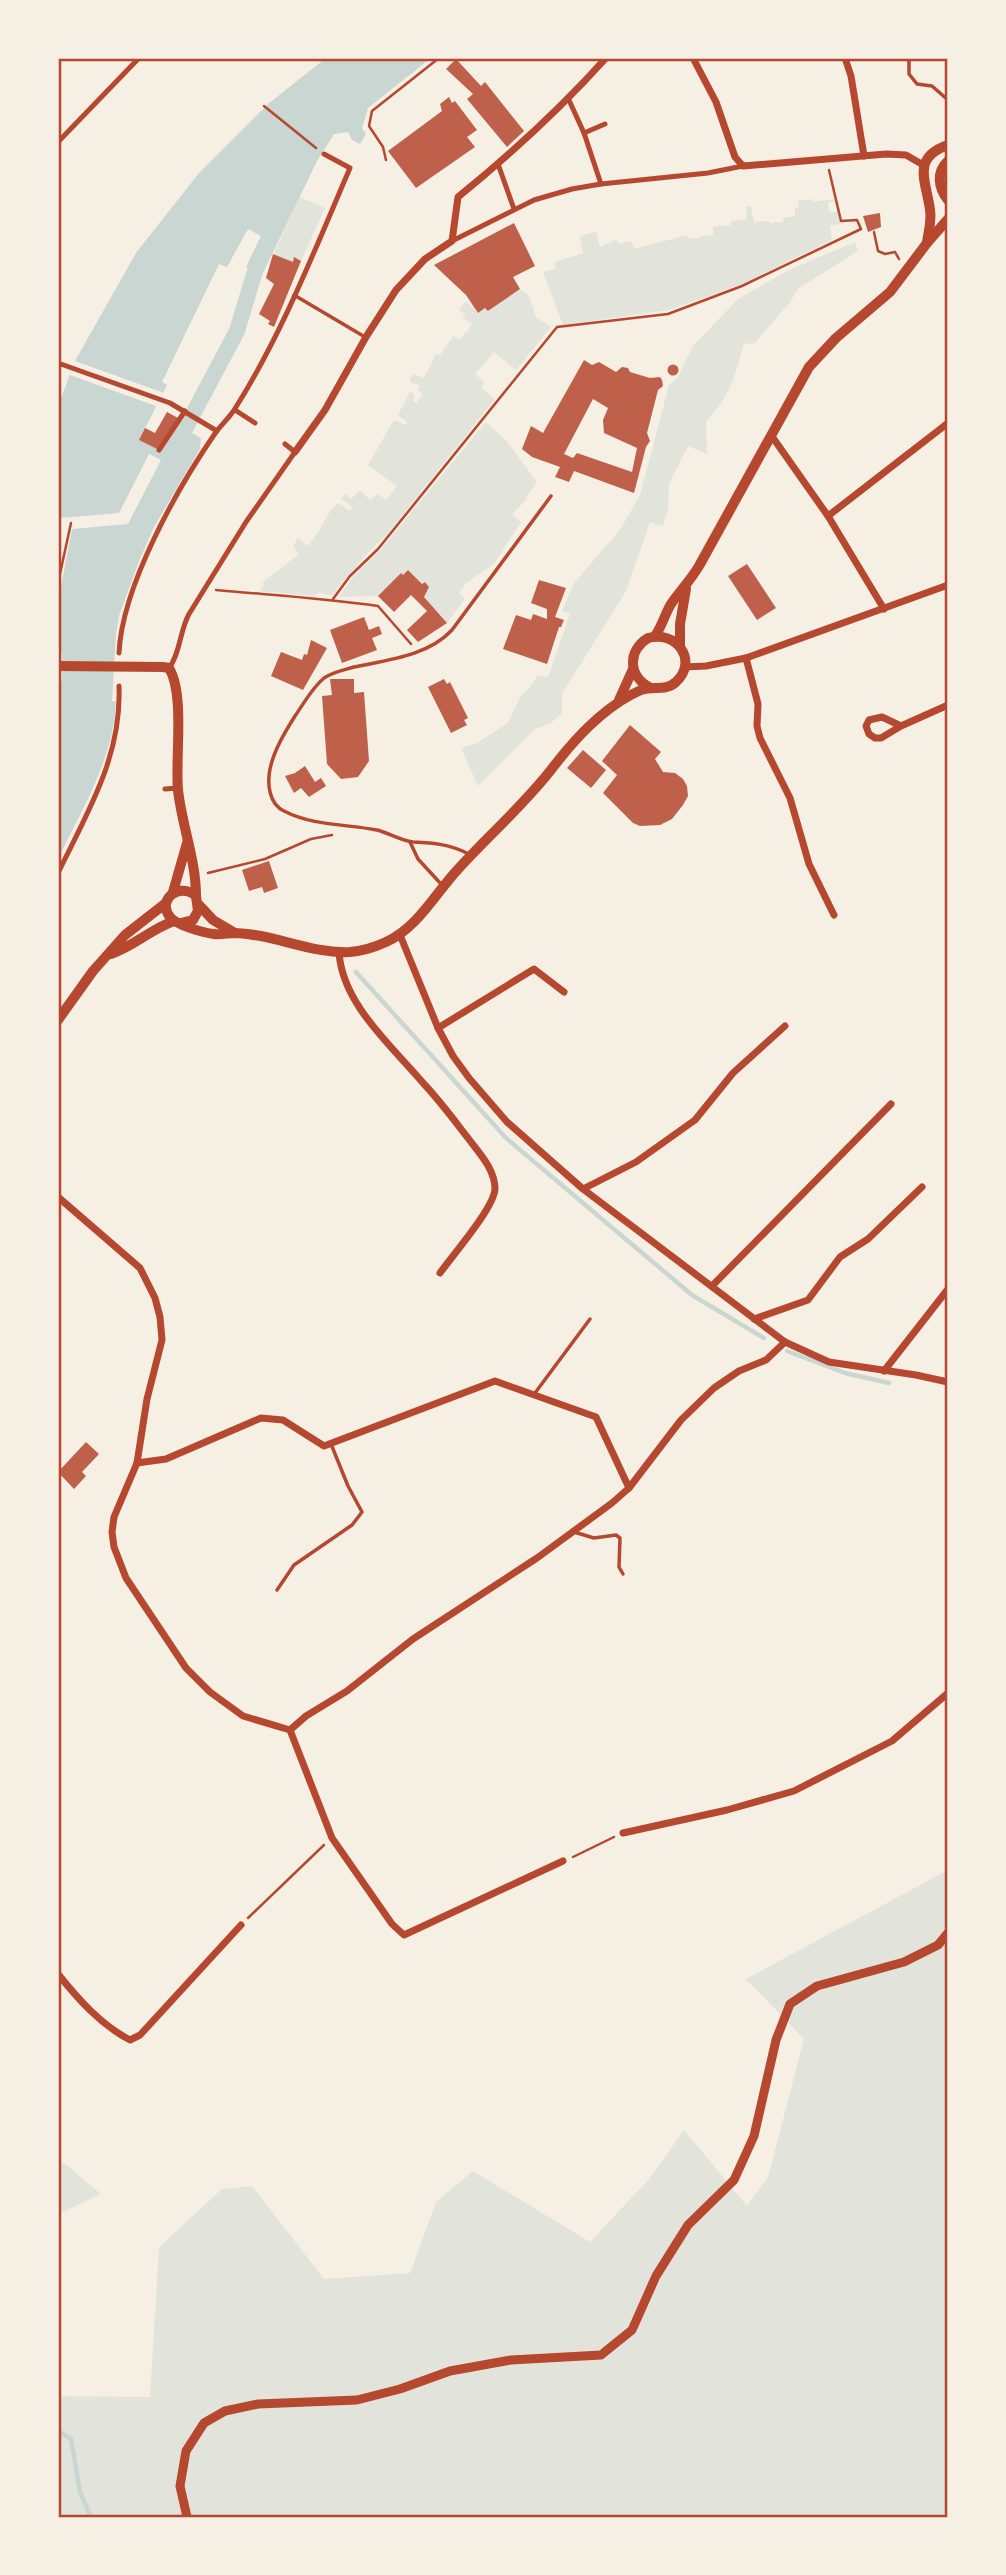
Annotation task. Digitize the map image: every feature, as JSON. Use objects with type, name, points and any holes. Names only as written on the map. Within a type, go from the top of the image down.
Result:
[{"type":"main road","points":[[927,243],[931,214],[922,178],[932,154],[948,145]]},
{"type":"main road","points":[[940,182],[941,171],[948,161]]},
{"type":"main road","points":[[925,166],[940,182],[948,200]]},
{"type":"main road","points":[[619,700],[633,669],[637,647],[655,636],[665,621],[670,605],[687,586],[802,378],[818,357],[846,329],[890,292],[948,219]]},
{"type":"main road","points":[[166,903],[166,911],[177,922],[218,935],[235,933],[339,951],[374,947],[400,935],[413,924],[442,886],[529,797],[576,739],[619,700],[651,688],[666,688],[678,680],[685,667],[680,647],[680,624],[687,586]]},
{"type":"main road","points":[[655,636],[669,638],[680,647]]},
{"type":"main road","points":[[59,666],[169,668],[176,693],[178,788],[187,843],[194,866],[196,916],[188,922],[177,922],[155,929],[130,947],[108,955]]},
{"type":"main road","points":[[633,669],[640,681],[651,688]]},
{"type":"main road","points":[[58,1020],[125,935],[166,903],[173,892],[187,843]]},
{"type":"main road","points":[[173,892],[186,890],[213,920],[235,933]]},
{"type":"street","points":[[58,142],[139,58]]},
{"type":"street","points":[[452,241],[458,197],[498,164],[587,79],[597,73],[606,58]]},
{"type":"street","points":[[692,58],[716,102],[735,157],[743,166]]},
{"type":"street","points":[[845,58],[852,76],[864,156]]},
{"type":"street","points":[[568,98],[584,133],[601,184]]},
{"type":"street","points":[[584,133],[605,124]]},
{"type":"street","points":[[119,653],[124,618],[158,532],[217,431],[235,410],[279,330],[350,168],[324,154]]},
{"type":"street","points":[[169,668],[176,655],[183,626],[200,595],[246,522],[332,399],[396,290],[414,268],[452,241],[534,200],[601,184],[708,173],[743,166],[864,156],[906,155],[925,166]]},
{"type":"street","points":[[498,164],[514,209]]},
{"type":"street","points":[[58,363],[170,403],[217,431]]},
{"type":"street","points":[[235,410],[254,424]]},
{"type":"street","points":[[159,450],[185,411]]},
{"type":"street","points":[[828,516],[948,423]]},
{"type":"street","points":[[771,435],[828,516],[884,609]]},
{"type":"street","points":[[285,444],[295,452]]},
{"type":"street","points":[[685,667],[746,658],[948,585]]},
{"type":"street","points":[[746,658],[758,704],[757,726],[760,738],[790,798],[809,864],[834,915]]},
{"type":"street","points":[[58,873],[88,812],[114,746],[119,723],[119,686]]},
{"type":"street","points":[[901,726],[948,705]]},
{"type":"street","points":[[165,789],[178,788]]},
{"type":"street","points":[[400,935],[438,1028],[453,1056],[507,1122],[583,1189],[785,1342],[829,1362],[948,1382]]},
{"type":"street","points":[[339,951],[343,977],[352,995],[375,1027],[434,1094],[490,1168],[495,1189],[491,1203],[440,1273]]},
{"type":"street","points":[[438,1028],[534,969],[564,992]]},
{"type":"street","points":[[583,1189],[636,1162],[695,1120],[733,1073],[785,1026]]},
{"type":"street","points":[[712,1286],[891,1104]]},
{"type":"street","points":[[754,1319],[808,1300],[840,1257],[868,1239],[922,1187]]},
{"type":"street","points":[[58,1197],[140,1268],[155,1298],[162,1340],[147,1399],[137,1463],[116,1506],[112,1532],[119,1563],[126,1578],[187,1668],[210,1692],[243,1716],[290,1730]]},
{"type":"street","points":[[884,1371],[948,1289]]},
{"type":"street","points":[[290,1730],[306,1716],[347,1691],[413,1639],[574,1532],[629,1488],[681,1420],[714,1388],[739,1371],[765,1360],[785,1342]]},
{"type":"street","points":[[137,1463],[166,1459],[261,1419],[283,1420],[324,1446],[495,1381],[596,1418],[629,1488]]},
{"type":"street","points":[[622,1833],[727,1810],[794,1791],[892,1741],[948,1693]]},
{"type":"street","points":[[290,1730],[332,1838],[391,1924],[404,1935],[563,1861]]},
{"type":"street","points":[[58,1974],[85,2006],[130,2040],[140,2035],[241,1925]]},
{"type":"street","points":[[187,2517],[180,2486],[186,2451],[204,2423],[225,2411],[258,2404],[357,2400],[462,2369],[511,2360],[601,2355],[632,2330],[656,2276],[688,2225],[734,2180],[754,2136],[776,2040],[790,2004],[817,1986],[904,1962],[937,1945],[948,1933]]},
{"type":"lane","points":[[909,58],[909,74],[918,84],[932,86],[948,100]]},
{"type":"lane","points":[[294,295],[366,337]]},
{"type":"lane","points":[[471,855],[437,842],[410,842],[379,831],[310,821],[277,808],[269,783],[272,763],[278,747],[313,690],[324,678],[336,672],[417,652],[439,642],[452,630],[551,496]]},
{"type":"lane","points":[[410,842],[418,859],[442,886]]},
{"type":"lane","points":[[533,1395],[590,1319]]},
{"type":"lane","points":[[277,1590],[294,1565],[352,1525],[362,1512],[331,1444]]},
{"type":"lane","points":[[574,1532],[594,1538],[616,1535],[620,1538],[618,1567],[623,1574]]},
{"type":"path","points":[[386,160],[383,147],[369,126],[372,111],[439,58]]},
{"type":"path","points":[[264,106],[324,154]]},
{"type":"path","points":[[333,599],[350,576],[378,549],[557,327],[668,314],[743,286],[860,229],[858,220],[841,221],[827,160]]},
{"type":"path","points":[[874,232],[878,251],[885,254],[895,252],[900,260]]},
{"type":"path","points":[[58,583],[71,523]]},
{"type":"path","points":[[212,590],[313,600],[333,599],[378,606],[417,652]]},
{"type":"path","points":[[205,874],[265,859],[311,839],[335,834],[342,826]]},
{"type":"path","points":[[563,1861],[622,1833]]},
{"type":"path","points":[[241,1925],[332,1838]]},
{"type":"shaded area","points":[[326,58],[431,58],[368,108],[362,128],[366,134],[360,144],[352,140],[348,132],[334,134],[317,161],[262,275],[246,267],[261,236],[248,229],[227,267],[219,264],[162,382],[167,385],[139,440],[161,451],[178,425],[201,438],[200,449],[154,527],[119,616],[112,701],[116,701],[109,743],[95,783],[58,859],[58,682],[62,682],[62,654],[58,642],[58,603],[72,529],[71,517],[58,518],[58,406],[75,361],[136,253],[199,173],[268,104]]},
{"type":"shaded area","points":[[299,197],[325,208],[301,261],[294,258],[293,262],[274,254]]},
{"type":"shaded area","points":[[812,199],[812,202],[835,201],[828,203],[829,212],[838,212],[841,224],[830,226],[832,240],[742,284],[669,310],[563,325],[543,272],[555,269],[555,262],[583,253],[580,236],[596,231],[600,247],[617,239],[618,244],[631,241],[634,249],[687,235],[688,238],[700,238],[713,235],[713,227],[731,225],[731,221],[747,219],[746,207],[751,206],[754,222],[783,222],[783,218],[795,216],[795,208],[799,207],[798,201]]},
{"type":"shaded area","points":[[855,242],[858,251],[799,288],[755,343],[744,344],[726,394],[706,421],[707,454],[688,446],[669,484],[668,509],[663,526],[650,522],[626,591],[562,694],[562,713],[551,723],[535,729],[478,786],[461,748],[477,743],[508,723],[519,699],[537,676],[548,677],[570,614],[562,611],[574,583],[620,530],[640,495],[669,385],[678,377],[693,346],[738,299],[789,270]]},
{"type":"shaded area","points":[[520,289],[529,296],[536,317],[551,327],[516,370],[494,352],[475,374],[484,382],[482,389],[495,399],[388,533],[331,596],[319,592],[314,596],[260,591],[264,585],[262,583],[299,554],[293,546],[298,538],[307,546],[338,503],[350,511],[352,507],[341,499],[345,494],[351,499],[360,490],[370,500],[378,494],[386,500],[397,486],[368,465],[394,420],[406,425],[407,422],[398,415],[402,407],[405,407],[403,406],[410,391],[415,395],[413,401],[416,403],[423,394],[418,390],[420,386],[410,382],[410,378],[414,374],[424,378],[436,354],[440,355],[453,336],[460,340],[465,332],[467,333],[472,323],[462,318],[466,316],[459,310],[466,301],[478,313],[485,308],[489,311]]},
{"type":"shaded area","points":[[486,422],[506,440],[537,482],[527,499],[512,514],[521,522],[494,564],[466,583],[459,593],[465,599],[447,623],[424,597],[429,587],[408,570],[403,575],[401,573],[378,596],[339,597],[352,578],[381,549]]},
{"type":"shaded area","points":[[948,1870],[948,2517],[58,2517],[58,2396],[150,2397],[159,2247],[222,2189],[252,2186],[324,2279],[410,2273],[436,2202],[473,2171],[590,2242],[650,2178],[684,2130],[747,2206],[768,2177],[804,2039],[746,1979]]},
{"type":"shaded area","points":[[58,2163],[64,2163],[101,2194],[58,2214]]},
{"type":"pier","points":[[75,361],[164,393],[156,406],[70,375]]},
{"type":"pier","points":[[149,454],[161,460],[128,524],[72,529],[71,517],[119,513]]},
{"type":"building","points":[[456,59],[481,86],[485,82],[524,131],[507,147],[467,99],[473,94],[446,69]]},
{"type":"building","points":[[449,97],[477,130],[467,137],[475,147],[416,188],[388,151],[442,111],[440,104]]},
{"type":"building","points":[[880,213],[881,227],[868,232],[863,216]]},
{"type":"building","points":[[514,223],[535,266],[513,277],[520,289],[488,311],[485,308],[478,313],[466,295],[434,265]]},
{"type":"building","points":[[273,254],[293,262],[294,257],[301,261],[274,327],[259,314],[274,284],[266,278]]},
{"type":"building","points":[[584,360],[592,365],[599,362],[616,372],[622,367],[628,368],[630,372],[650,378],[660,377],[662,380],[663,386],[658,390],[647,433],[650,441],[634,493],[574,471],[569,482],[555,477],[560,467],[532,457],[522,449],[531,426],[543,433]],"holes":[[[593,399],[608,408],[603,420],[604,433],[637,448],[632,472],[577,453],[573,458],[564,454]]]},
{"type":"building","points":[[673,365],[677,366],[677,374],[673,375],[669,374],[668,370],[669,366]]},
{"type":"building","points":[[167,412],[178,418],[157,449],[139,440],[145,428],[155,433]]},
{"type":"building","points":[[747,564],[776,608],[757,620],[728,576]]},
{"type":"building","points":[[408,570],[429,587],[424,597],[447,623],[418,642],[407,630],[427,611],[411,595],[394,612],[378,596],[401,573],[403,575]]},
{"type":"building","points":[[539,580],[566,588],[555,617],[564,620],[559,627],[547,664],[503,649],[516,615],[531,620],[533,614],[547,619],[547,609],[531,603]]},
{"type":"building","points":[[364,617],[369,630],[379,626],[382,634],[372,638],[377,650],[342,663],[330,630]]},
{"type":"building","points":[[311,640],[327,648],[303,690],[271,676],[281,652],[302,660],[304,654],[307,655]]},
{"type":"building","points":[[330,679],[354,679],[354,693],[364,692],[369,761],[358,777],[341,779],[327,764],[322,696],[332,695]]},
{"type":"building","points":[[444,679],[447,684],[450,682],[468,718],[464,720],[467,725],[451,733],[428,687]]},
{"type":"building","points":[[630,725],[661,752],[655,759],[663,772],[675,773],[687,786],[688,796],[683,805],[672,819],[660,825],[640,826],[633,823],[603,793],[617,775],[602,761]]},
{"type":"building","points":[[583,750],[606,770],[591,788],[567,768]]},
{"type":"building","points":[[305,766],[315,782],[321,778],[326,786],[309,797],[301,788],[294,793],[285,776]]},
{"type":"building","points":[[269,861],[278,888],[264,893],[262,887],[249,891],[242,870]]},
{"type":"building","points":[[86,1442],[99,1454],[82,1472],[86,1476],[74,1489],[58,1472]]},
{"type":"waterway","points":[[185,429],[237,331],[255,271]]},
{"type":"waterway","points":[[356,972],[506,1138],[692,1295],[764,1338]]},
{"type":"waterway","points":[[787,1351],[845,1373],[889,1383]]},
{"type":"waterway","points":[[58,2431],[71,2439],[80,2492],[91,2517]]}]
